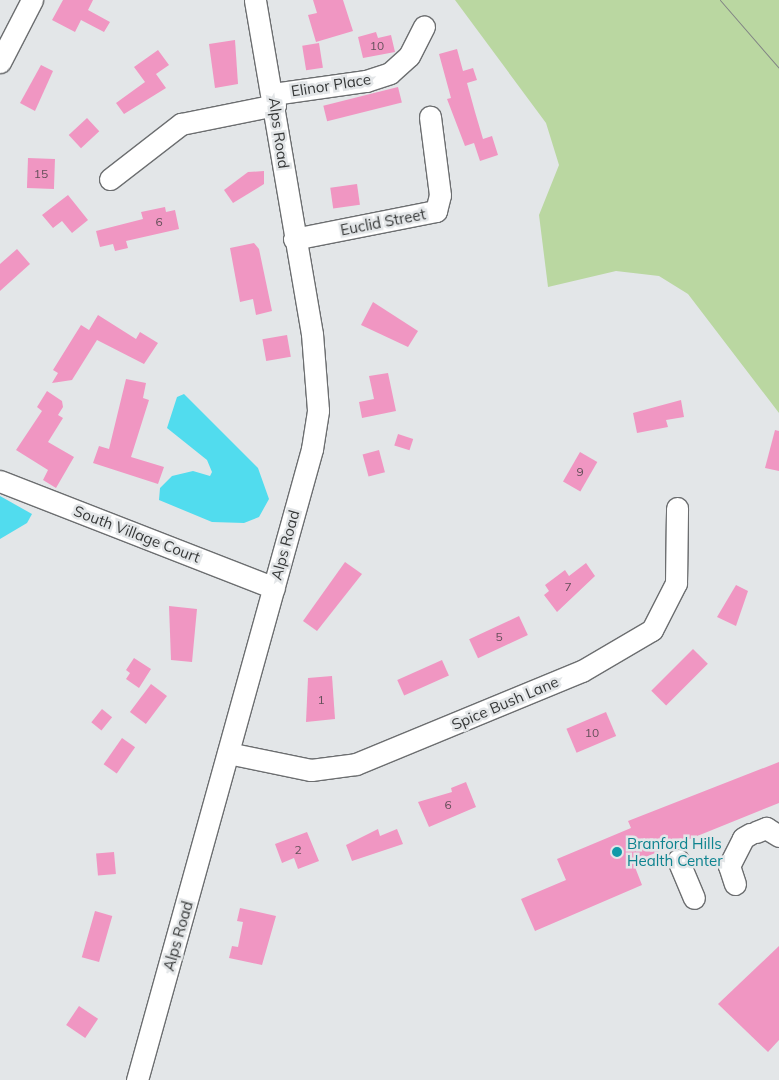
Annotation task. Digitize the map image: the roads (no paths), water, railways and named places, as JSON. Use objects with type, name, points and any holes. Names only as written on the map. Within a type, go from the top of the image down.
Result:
[{"type":"street","points":[[0,62],[32,0]]},
{"type":"street","name":"Alps Road","points":[[137,1080],[312,449],[318,410],[313,344],[294,239],[274,99],[255,0]]},
{"type":"street","name":"Elinor Place","points":[[110,179],[181,124],[274,99],[366,81],[390,73],[409,56],[424,27]]},
{"type":"street","name":"Euclid Street","points":[[294,239],[436,212],[440,196],[430,117]]},
{"type":"street","name":"South Village Court","points":[[0,481],[274,588]]},
{"type":"street","name":"Spice Bush Lane","points":[[228,753],[310,770],[356,764],[582,671],[652,630],[676,583],[677,508]]},
{"type":"street","points":[[735,884],[729,866],[743,838],[766,828],[779,836]]},
{"type":"street","points":[[678,860],[694,898]]},
{"type":"water","points":[[184,394],[258,468],[269,499],[259,517],[244,523],[212,522],[159,500],[160,488],[172,476],[193,471],[210,476],[212,472],[207,460],[167,428],[177,397]]},
{"type":"water","points":[[0,496],[32,514],[27,523],[0,539]]},
{"type":"tram line","points":[[720,0],[779,68]]},
{"type":"place","name":"Branford Hills Health Center","points":[[617,852]]}]
